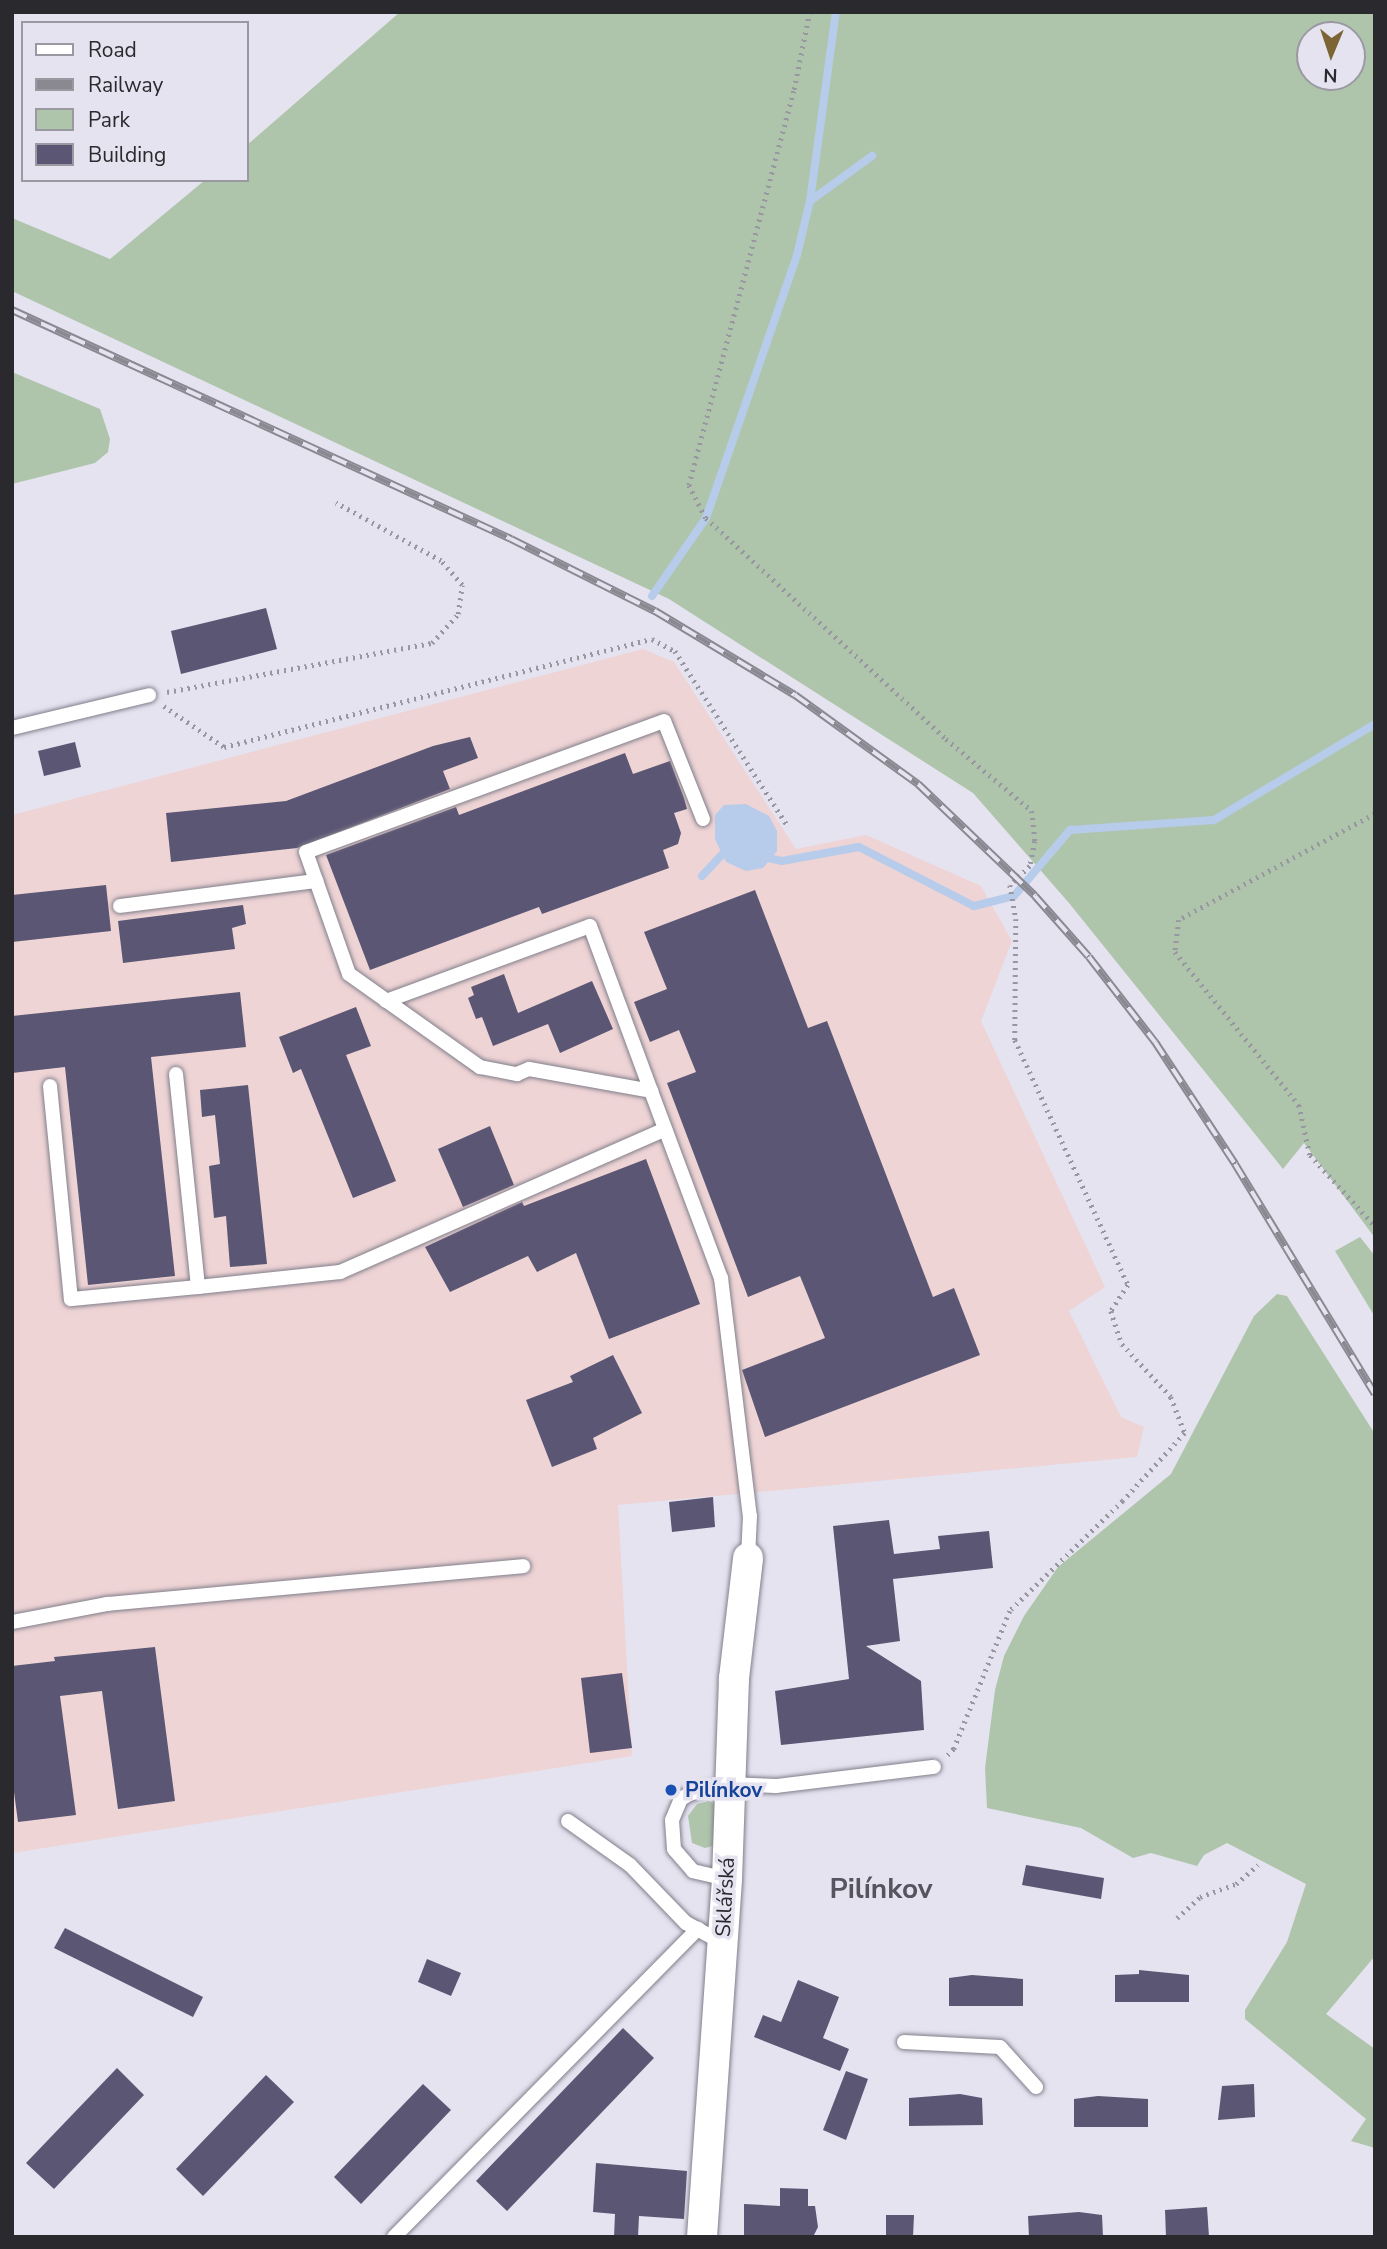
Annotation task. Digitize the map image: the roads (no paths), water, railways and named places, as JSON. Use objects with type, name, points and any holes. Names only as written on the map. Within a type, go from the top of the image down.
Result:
[{"type":"street","name":"Sklářská","points":[[702,2237],[710,1936],[727,1879],[728,1784],[734,1678],[748,1558]]},
{"type":"lane","points":[[12,728],[149,695]]},
{"type":"lane","points":[[651,1091],[529,1069],[517,1074],[480,1067],[349,974],[306,852],[664,721],[703,819]]},
{"type":"lane","points":[[120,906],[316,881]]},
{"type":"lane","points":[[386,1000],[590,926],[721,1278],[750,1516],[748,1558]]},
{"type":"lane","points":[[176,1074],[198,1287]]},
{"type":"lane","points":[[50,1086],[71,1298],[340,1272],[665,1129]]},
{"type":"lane","points":[[12,1622],[107,1604],[523,1566]]},
{"type":"lane","points":[[727,1879],[693,1871],[678,1855],[671,1835],[681,1799],[703,1787],[728,1784],[776,1786],[934,1767]]},
{"type":"lane","points":[[394,2237],[710,1936],[686,1923],[630,1866],[568,1821]]},
{"type":"lane","points":[[904,2042],[1000,2047],[1036,2087]]},
{"type":"water","points":[[746,804],[769,816],[777,831],[777,851],[763,868],[746,871],[726,862],[715,839],[715,815],[724,805]]},
{"type":"waterway","points":[[652,596],[706,518],[797,255],[810,201],[836,12]]},
{"type":"waterway","points":[[810,201],[872,156]]},
{"type":"waterway","points":[[763,857],[782,861],[859,847],[974,906],[1014,896],[1070,830],[1214,820],[1375,724]]},
{"type":"waterway","points":[[702,876],[728,848]]},
{"type":"railway","points":[[12,310],[511,539],[655,611],[795,695],[918,784],[1035,896],[1089,957],[1155,1042],[1235,1164],[1375,1394]]},
{"type":"place","name":"Pilínkov","points":[[671,1790]]},
{"type":"district","name":"Pilínkov","points":[[881,1889]]}]
